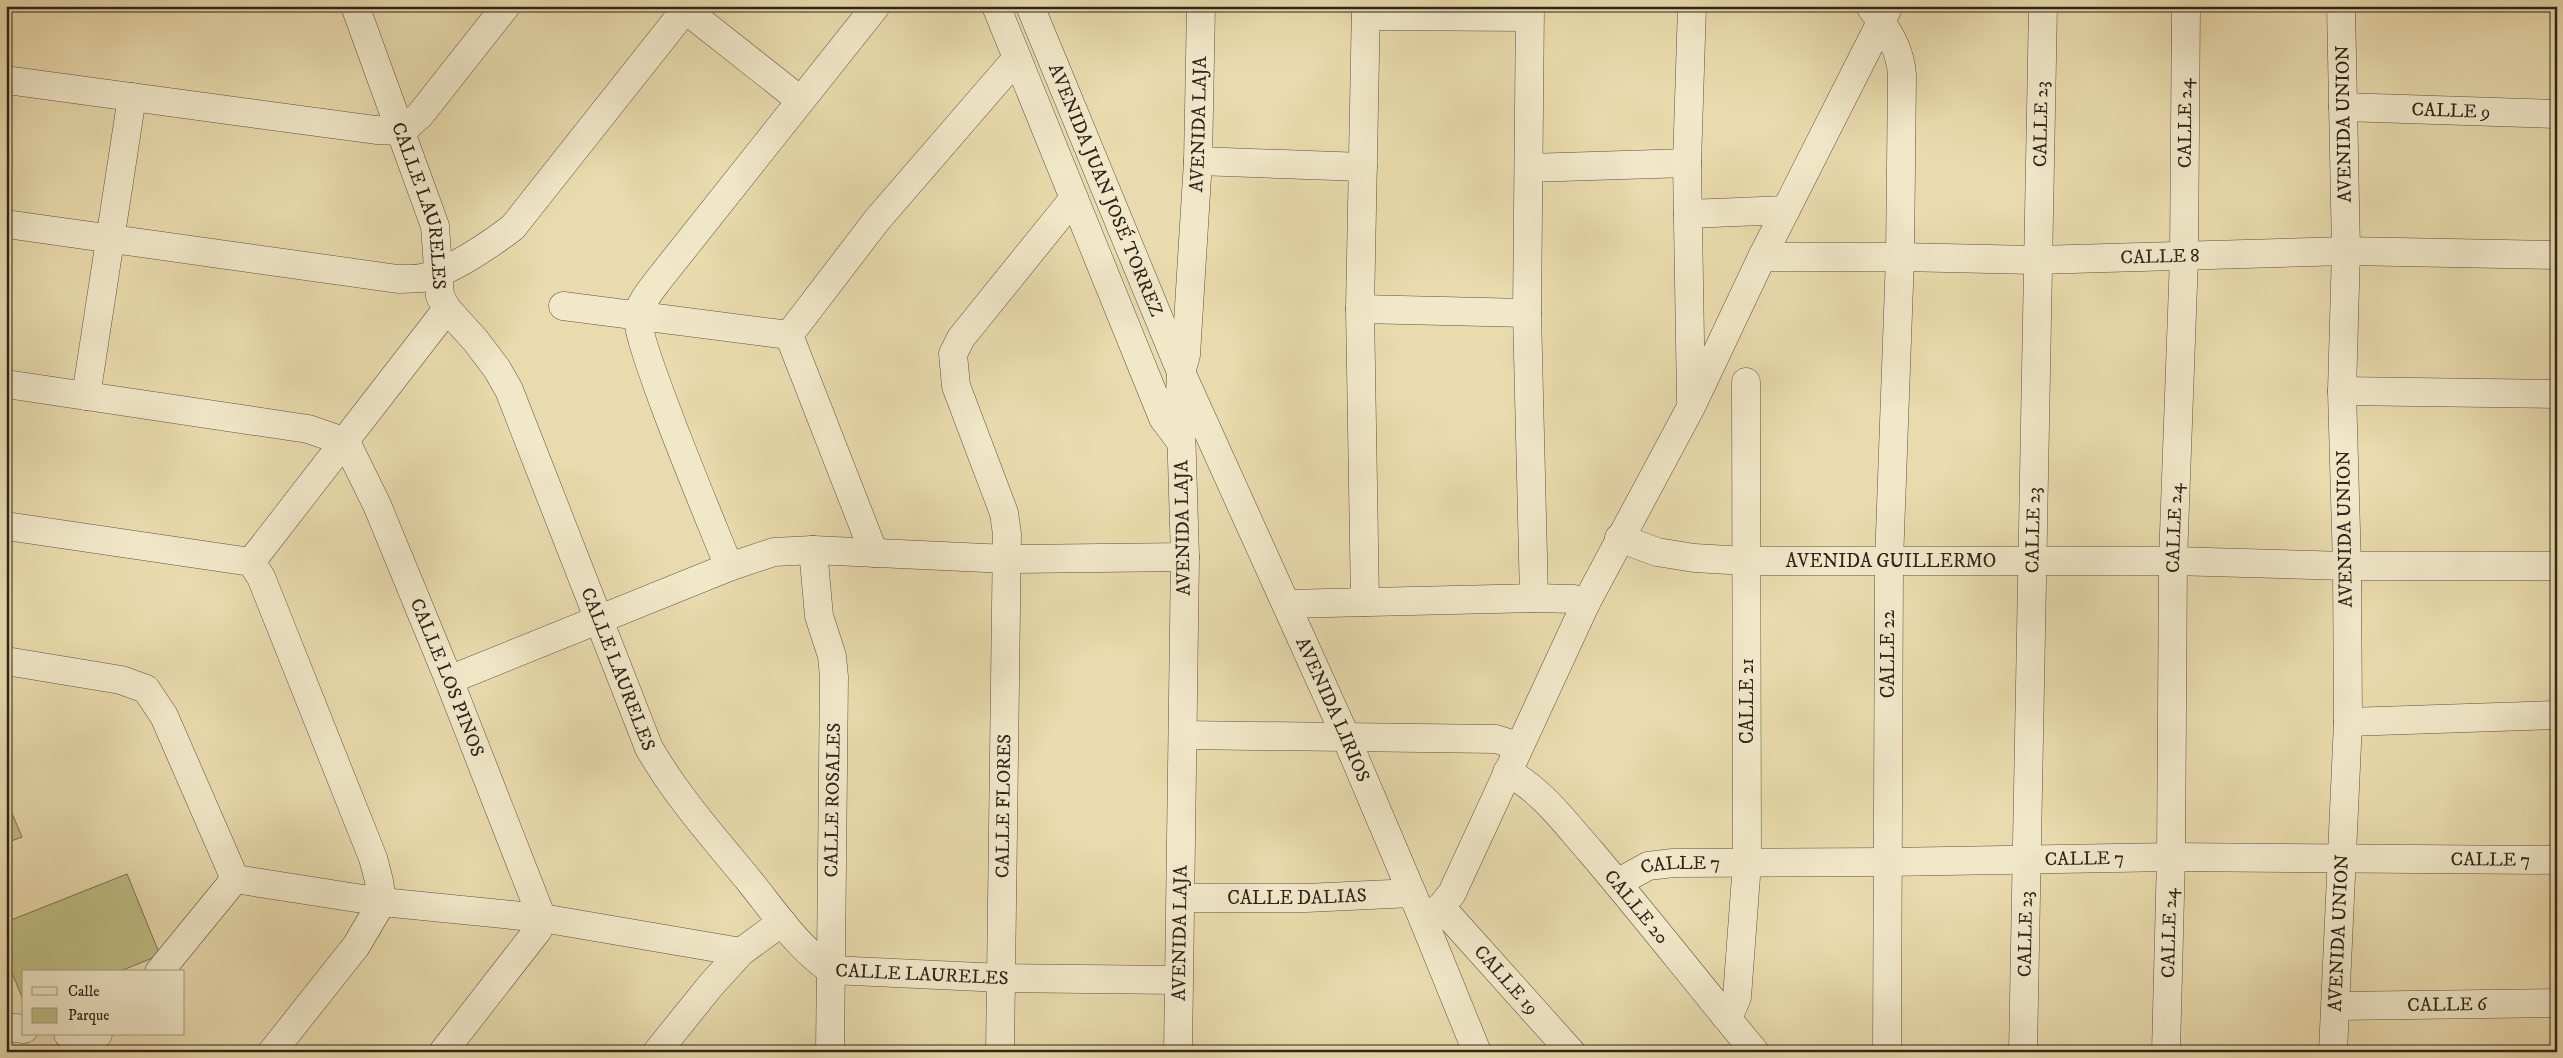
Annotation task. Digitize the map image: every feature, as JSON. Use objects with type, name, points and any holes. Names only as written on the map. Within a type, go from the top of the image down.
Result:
[{"type":"street","name":"CALLE LAURELES","points":[[355,6],[435,226],[440,296],[447,309],[498,369],[509,390],[649,748],[668,781],[782,922],[820,963],[831,970],[1002,978],[1178,980]]},
{"type":"street","points":[[6,80],[376,130],[402,131],[420,115],[506,6]]},
{"type":"street","points":[[729,567],[653,373],[638,315],[645,299],[660,278],[876,6]]},
{"type":"street","points":[[996,6],[1163,418],[1181,442]]},
{"type":"street","name":"AVENIDA JUAN JOSÉ TORREZ","points":[[1030,6],[1181,372]]},
{"type":"street","name":"AVENIDA LAJA","points":[[1178,1052],[1185,557],[1181,442],[1181,372],[1186,356],[1198,161],[1201,6]]},
{"type":"street","points":[[1691,407],[1687,163],[1692,6]]},
{"type":"street","name":"CALLE 23","points":[[2023,1052],[2043,6]]},
{"type":"street","name":"CALLE 24","points":[[2166,1052],[2172,857],[2173,561],[2184,257],[2186,6]]},
{"type":"street","name":"AVENIDA UNION","points":[[2333,1052],[2348,722],[2347,566],[2342,391],[2346,251],[2341,6]]},
{"type":"street","points":[[6,224],[398,279],[422,278],[438,273],[496,241],[514,227],[685,7],[800,100]]},
{"type":"street","points":[[1365,602],[1360,308],[1366,11],[1530,12],[1527,313],[1534,598]]},
{"type":"street","points":[[1432,913],[1452,893],[1518,746],[1586,603],[1619,538],[1691,407],[1880,12]]},
{"type":"street","name":"CALLE 22","points":[[1880,12],[1894,41],[1901,63],[1900,257],[1889,562],[1887,1052]]},
{"type":"street","points":[[789,335],[877,220],[1017,58]]},
{"type":"street","points":[[86,396],[132,97]]},
{"type":"street","name":"CALLE 9","points":[[2343,106],[2557,114]]},
{"type":"street","points":[[1198,161],[1364,167]]},
{"type":"street","points":[[1529,168],[1687,163]]},
{"type":"street","name":"CALLE FLORES","points":[[1000,1052],[1007,559],[1004,513],[956,386],[953,354],[961,338],[1074,198]]},
{"type":"street","points":[[1688,214],[1786,210]]},
{"type":"street","name":"CALLE 8","points":[[1762,258],[1900,257],[2037,260],[2346,251],[2557,255]]},
{"type":"street","points":[[563,306],[789,335]]},
{"type":"street","points":[[1360,308],[1527,313]]},
{"type":"street","points":[[251,562],[346,442],[422,338],[447,309]]},
{"type":"street","points":[[789,335],[874,553]]},
{"type":"street","name":"AVENIDA LIRIOS","points":[[1181,372],[1345,735],[1412,893],[1432,913],[1476,1052]]},
{"type":"street","name":"CALLE 21","points":[[1725,1016],[1732,1009],[1737,997],[1747,863],[1746,382]]},
{"type":"street","points":[[6,384],[308,429],[346,442]]},
{"type":"street","points":[[2342,391],[2557,394]]},
{"type":"street","name":"CALLE LOS PINOS","points":[[346,442],[378,505],[542,918]]},
{"type":"street","points":[[6,526],[251,562],[261,577],[372,858],[379,880],[382,902],[356,946],[272,1052]]},
{"type":"street","name":"AVENIDA GUILLERMO","points":[[1619,538],[1657,552],[1694,558],[1747,561],[2032,560],[2173,561],[2347,566],[2557,566]]},
{"type":"street","points":[[449,680],[729,567],[774,552],[813,550],[1007,559],[1185,557]]},
{"type":"street","name":"CALLE ROSALES","points":[[813,550],[819,616],[832,656],[834,677],[830,1052]]},
{"type":"street","points":[[1286,604],[1534,598],[1574,599],[1586,603]]},
{"type":"street","points":[[6,661],[121,680],[146,689],[164,716],[235,879]]},
{"type":"street","points":[[2348,722],[2557,716]]},
{"type":"street","points":[[1183,735],[1345,735],[1496,739],[1518,746]]},
{"type":"street","name":"CALLE 20","points":[[1507,772],[1532,789],[1556,812],[1617,883],[1755,1052]]},
{"type":"street","name":"CALLE 7","points":[[1617,883],[1648,866],[1673,863],[1887,862],[2172,857],[2557,860]]},
{"type":"street","points":[[235,879],[382,902],[542,918],[742,952]]},
{"type":"street","points":[[161,970],[235,879]]},
{"type":"street","name":"CALLE DALIAS","points":[[1181,898],[1306,898],[1412,893]]},
{"type":"street","name":"CALLE 19","points":[[1432,913],[1571,1052]]},
{"type":"street","points":[[443,1052],[538,930],[542,918]]},
{"type":"street","points":[[656,1052],[711,985],[742,952],[782,922]]},
{"type":"street","name":"CALLE 6","points":[[2336,1006],[2557,1003]]},
{"type":"street","points":[[6,1027],[22,1029]]},
{"type":"green space","points":[[6,799],[22,837],[6,843]]},
{"type":"green space","points":[[127,874],[160,955],[123,970],[22,970],[22,997],[6,958],[6,922]]}]
